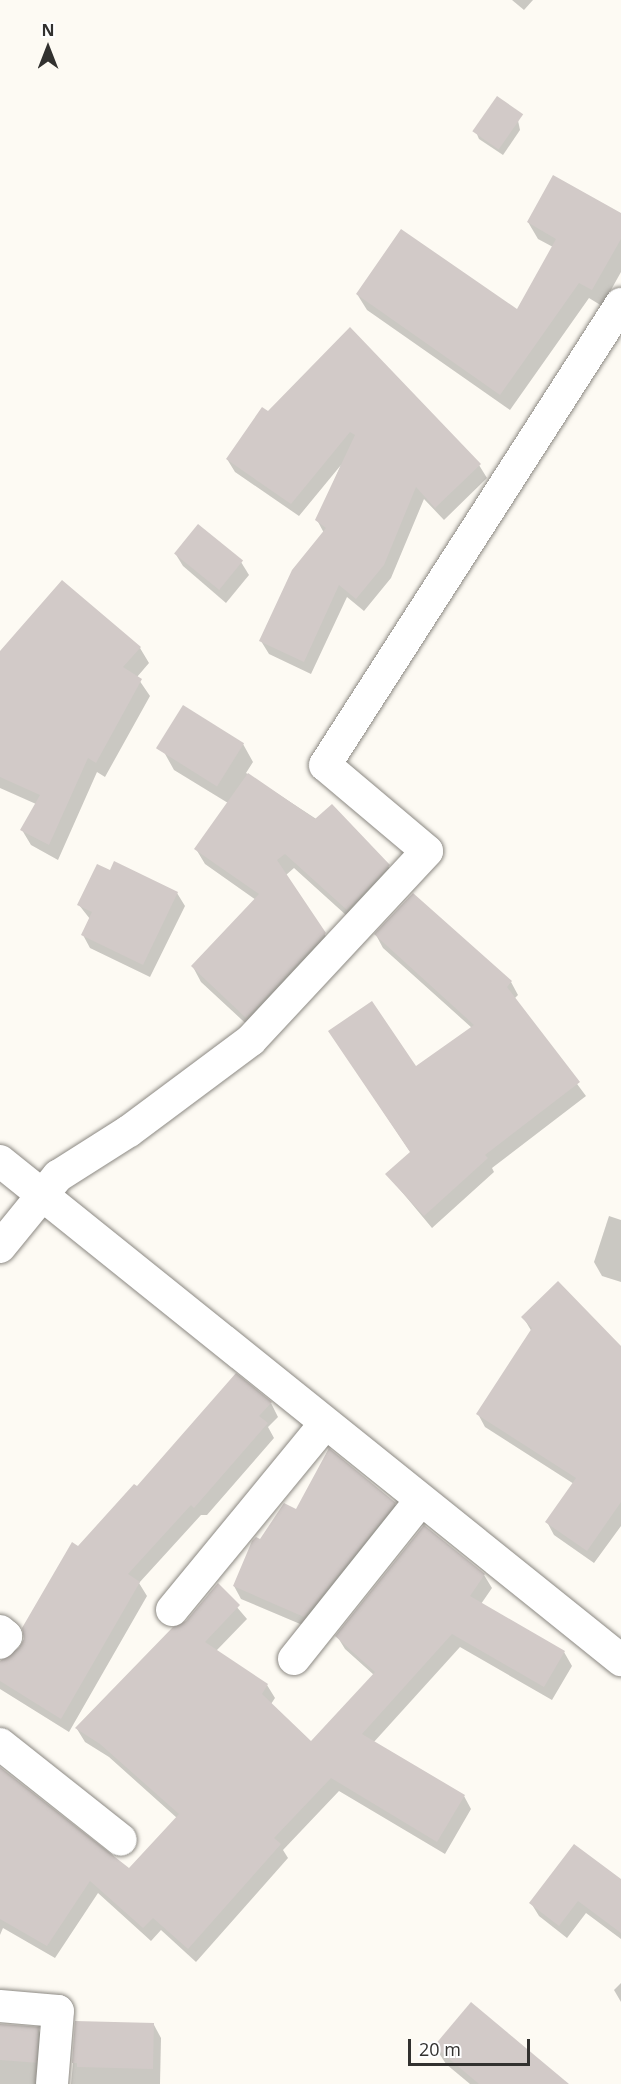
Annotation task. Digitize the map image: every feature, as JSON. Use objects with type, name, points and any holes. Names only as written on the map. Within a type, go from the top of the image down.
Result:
[{"type":"street","points":[[0,1247],[40,1194],[58,1176],[129,1131],[251,1040],[427,850],[325,765],[621,304]]},
{"type":"street","points":[[0,1161],[621,1660]]},
{"type":"street","points":[[172,1610],[325,1424]]},
{"type":"street","points":[[294,1659],[422,1500]]},
{"type":"street","points":[[0,1631],[6,1636],[0,1643]]},
{"type":"street","points":[[0,1744],[121,1840]]},
{"type":"street","points":[[0,2006],[58,2011],[52,2084]]},
{"type":"building","points":[[497,96],[523,114],[499,150],[472,131]]},
{"type":"building","points":[[553,175],[621,213],[621,239],[592,290],[579,283],[500,395],[356,294],[401,229],[517,309],[556,239],[527,222]]},
{"type":"building","points":[[350,327],[481,464],[435,508],[416,487],[384,565],[356,599],[339,585],[304,662],[259,641],[292,570],[326,528],[315,520],[355,435],[350,432],[291,504],[226,459],[262,407],[268,411]]},
{"type":"building","points":[[198,524],[243,561],[219,590],[174,554]]},
{"type":"building","points":[[62,580],[141,647],[123,667],[142,679],[96,763],[88,758],[49,845],[20,830],[40,795],[0,777],[0,651]]},
{"type":"building","points":[[183,705],[244,743],[217,786],[156,748]]},
{"type":"building","points":[[248,773],[315,819],[332,804],[390,865],[347,910],[285,854],[277,860],[326,933],[246,1018],[191,966],[259,894],[194,849]]},
{"type":"building","points":[[114,861],[178,892],[143,965],[81,935],[92,912],[77,905],[97,864],[110,870]]},
{"type":"building","points":[[413,893],[512,981],[507,987],[580,1082],[485,1155],[488,1158],[424,1216],[385,1174],[410,1152],[328,1031],[372,1001],[416,1066],[474,1025],[374,934]]},
{"type":"building","points":[[558,1281],[621,1346],[621,1502],[587,1551],[545,1522],[576,1478],[476,1414],[532,1328],[521,1317]]},
{"type":"building","points":[[236,1373],[272,1402],[259,1416],[268,1423],[194,1508],[191,1505],[128,1574],[140,1582],[61,1719],[0,1681],[0,1661],[20,1647],[24,1639],[22,1628],[72,1542],[78,1546],[134,1484],[137,1486]]},
{"type":"building","points":[[329,1448],[396,1503],[304,1617],[233,1586],[252,1541],[256,1537],[260,1539],[284,1503],[296,1509]]},
{"type":"building","points":[[424,1525],[485,1574],[470,1596],[565,1651],[544,1687],[452,1634],[362,1734],[465,1795],[437,1842],[331,1778],[274,1838],[281,1844],[188,1949],[153,1918],[143,1928],[90,1881],[47,1946],[0,1919],[0,1767],[129,1868],[179,1814],[100,1744],[75,1728],[173,1627],[186,1621],[218,1583],[240,1605],[205,1642],[268,1684],[262,1694],[311,1741],[375,1672],[335,1636]]},
{"type":"building","points":[[574,1844],[621,1879],[621,1933],[578,1901],[559,1926],[529,1903]]},
{"type":"building","points":[[471,2002],[569,2084],[479,2084],[434,2046]]},
{"type":"building","points":[[75,2021],[154,2023],[153,2069],[77,2067],[77,2063],[72,2063]]},
{"type":"building","points":[[0,2024],[39,2027],[36,2063],[0,2060]]}]
